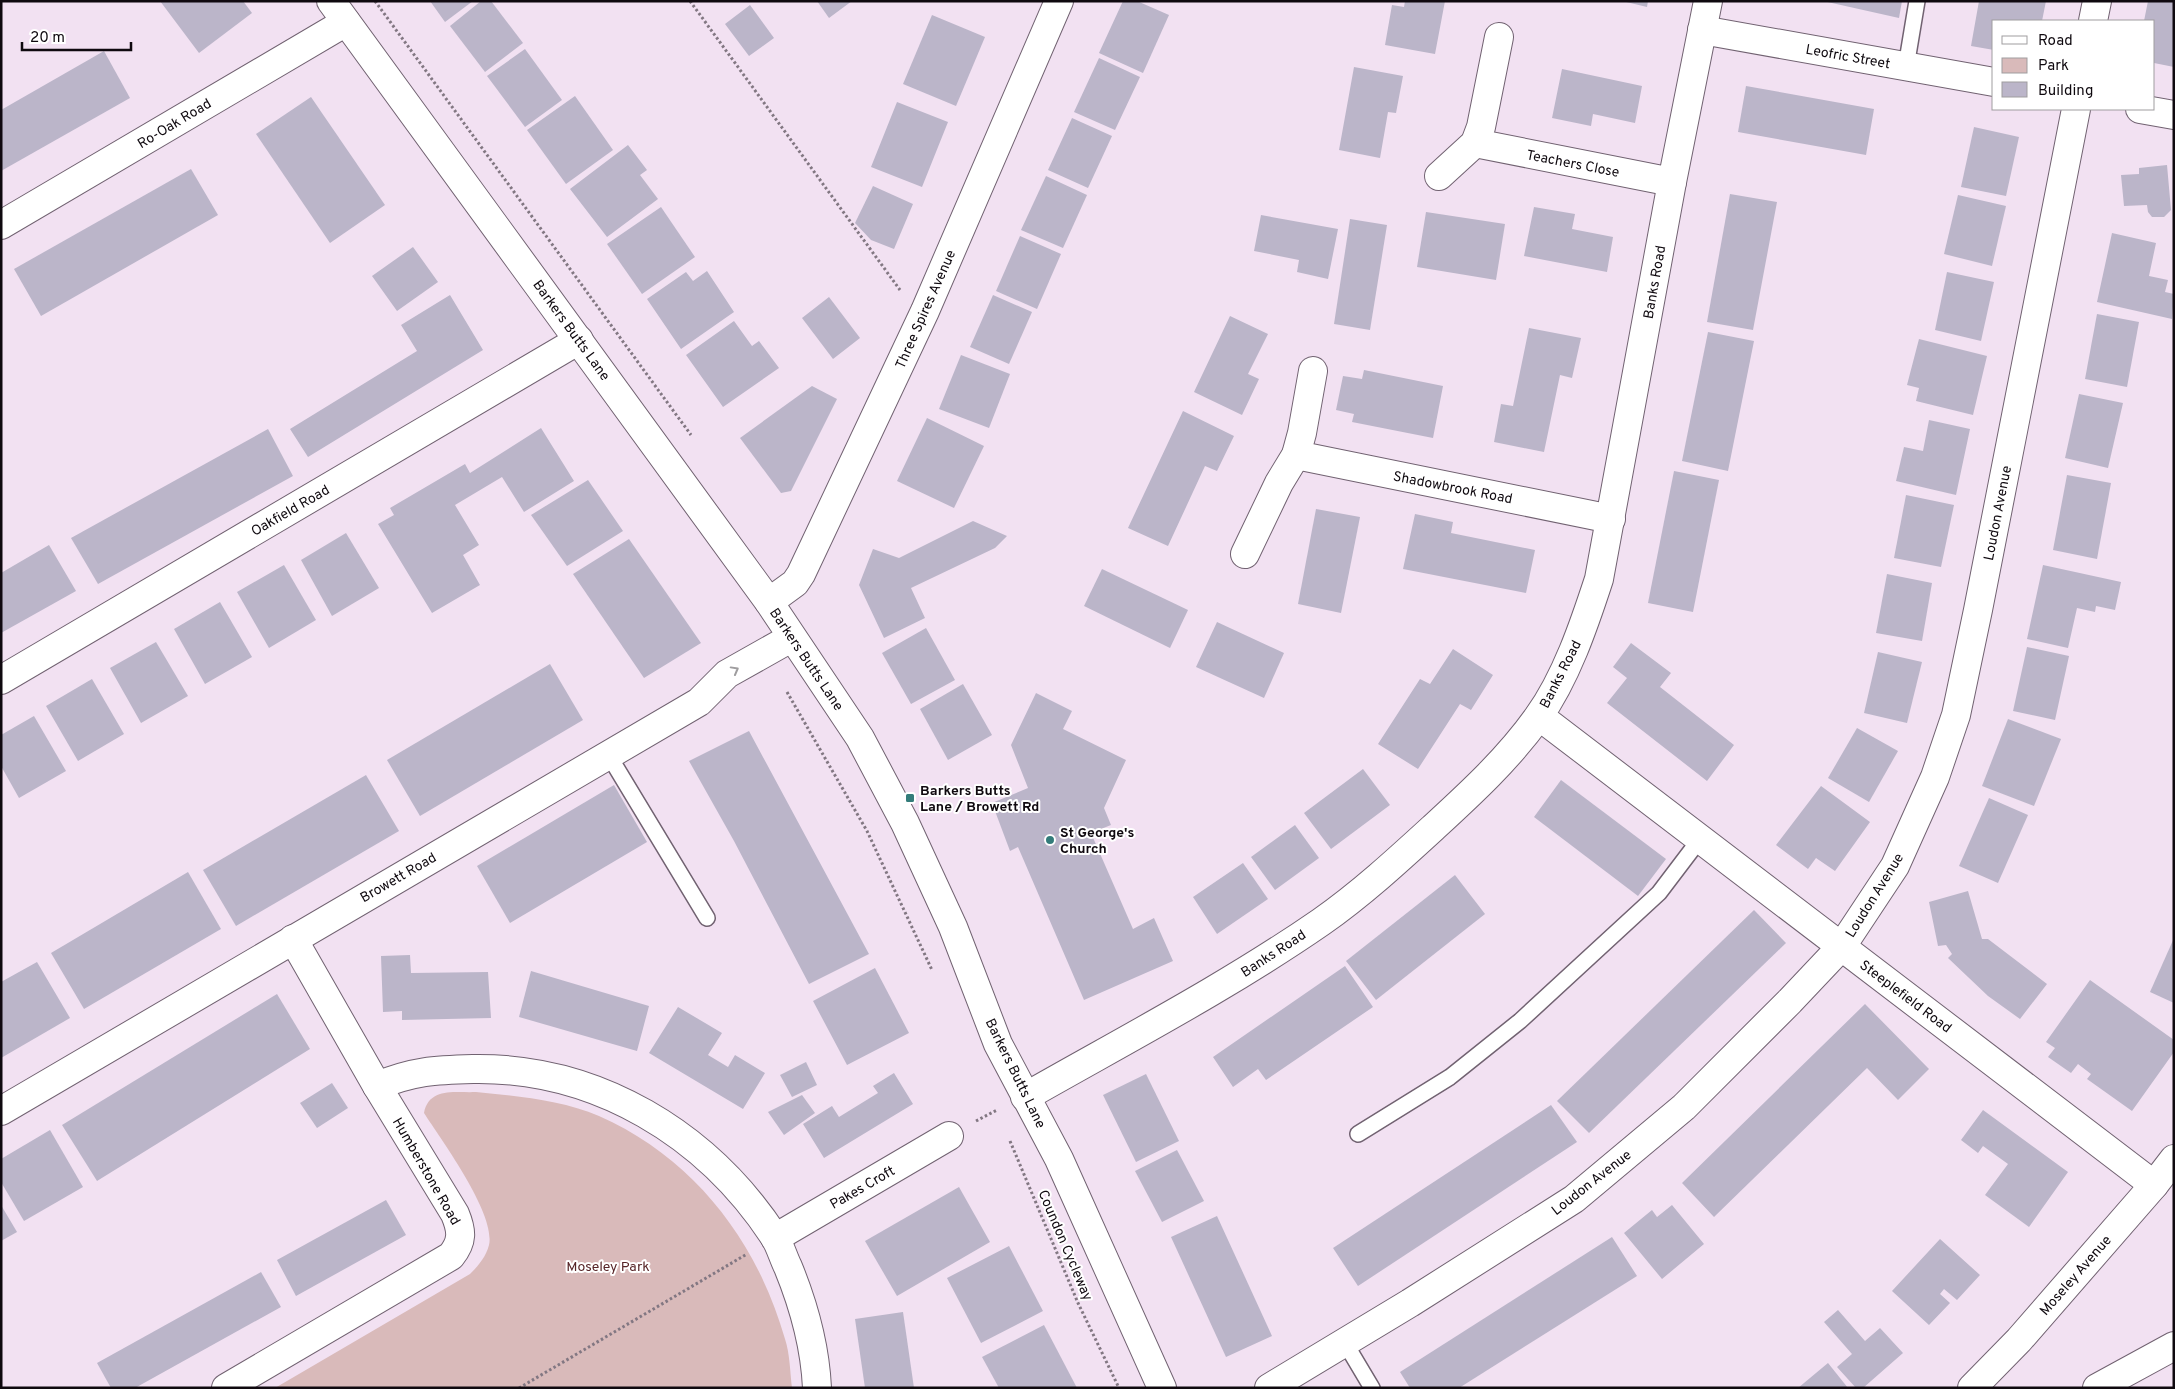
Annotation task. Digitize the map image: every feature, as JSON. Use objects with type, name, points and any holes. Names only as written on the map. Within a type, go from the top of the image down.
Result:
[{"type":"street","name":"Three Spires Avenue","points":[[769,602],[795,583],[801,574],[925,311],[1059,1]]},
{"type":"street","name":"Banks Road","points":[[1025,1097],[1238,976],[1322,921],[1398,859],[1474,791],[1505,758],[1539,716],[1582,632],[1599,579],[1672,182],[1708,1]]},
{"type":"street","points":[[2093,20],[2097,1]]},
{"type":"street","name":"Barkers Butts Lane","points":[[338,11],[769,602],[791,638],[860,738],[905,823],[954,927],[998,1044],[1059,1159],[1162,1388]]},
{"type":"street","name":"Ro-Oak Road","points":[[1,225],[338,11]]},
{"type":"street","name":"Leofric Street","points":[[1702,30],[1992,82]]},
{"type":"street","points":[[1439,176],[1474,143],[1481,127],[1499,37]]},
{"type":"street","name":"Loudon Avenue","points":[[1269,1388],[1344,1341],[1410,1303],[1574,1199],[1684,1107],[1790,1001],[1842,946],[1895,866],[1935,777],[1956,715],[2076,110]]},
{"type":"street","points":[[2146,110],[2174,115]]},
{"type":"street","name":"Teachers Close","points":[[1474,143],[1672,182]]},
{"type":"street","name":"Oakfield Road","points":[[1,680],[579,340]]},
{"type":"street","points":[[1245,554],[1278,483],[1296,454],[1302,432],[1312,371]]},
{"type":"street","name":"Shadowbrook Road","points":[[1296,454],[1611,518]]},
{"type":"street","name":"Browett Road","points":[[1,1111],[699,702],[727,674],[791,638]]},
{"type":"street","name":"Steeplefield Road","points":[[1539,716],[2154,1185]]},
{"type":"street","name":"Humberstone Road","points":[[226,1388],[451,1256],[459,1247],[459,1226],[455,1214],[377,1086],[293,939]]},
{"type":"street","points":[[377,1086],[403,1075],[437,1070],[501,1069],[560,1079],[612,1096],[649,1115],[682,1137],[715,1165],[745,1197],[775,1238],[796,1288],[811,1334],[817,1388]]},
{"type":"street","name":"Pakes Croft","points":[[775,1238],[949,1136]]},
{"type":"street","name":"Moseley Avenue","points":[[1972,1388],[2019,1340],[2154,1185],[2174,1159]]},
{"type":"street","points":[[2097,1388],[2174,1346]]},
{"type":"lane","points":[[1906,67],[1917,1]]},
{"type":"lane","points":[[608,754],[707,918]]},
{"type":"lane","points":[[1358,1134],[1450,1077],[1520,1021],[1658,893],[1700,839]]},
{"type":"lane","points":[[1344,1341],[1372,1388]]},
{"type":"path","points":[[690,1],[899,289]]},
{"type":"path","points":[[996,1110],[999,1118]]},
{"type":"path","name":"Coundon Cycleway","points":[[1006,1133],[1078,1303],[1119,1388]]},
{"type":"path","points":[[519,1388],[775,1238]]},
{"type":"green space","name":"Moseley Park","points":[[452,1092],[476,1092],[554,1102],[599,1116],[633,1134],[664,1155],[692,1179],[717,1206],[739,1236],[757,1269],[773,1303],[787,1345],[792,1388],[275,1388],[470,1274],[481,1261],[489,1245],[489,1232],[484,1215],[466,1178],[424,1113],[431,1099],[437,1095]]},
{"type":"building","points":[[160,1],[243,1],[252,13],[199,53]]},
{"type":"building","points":[[430,1],[473,1],[445,22]]},
{"type":"building","points":[[481,1],[491,1],[523,43],[485,72],[450,26]]},
{"type":"building","points":[[817,1],[852,1],[829,18]]},
{"type":"building","points":[[1123,1],[1137,1],[1169,15],[1143,73],[1099,53]]},
{"type":"building","points":[[1405,1],[1445,1],[1435,54],[1385,45],[1392,5],[1404,7]]},
{"type":"building","points":[[1622,1],[1648,1],[1647,7]]},
{"type":"building","points":[[1823,1],[1902,1],[1899,18]]},
{"type":"building","points":[[1979,1],[2046,1],[2042,20],[1992,20],[1992,50],[1971,46]]},
{"type":"building","points":[[2148,1],[2174,1],[2174,67],[2155,63],[2155,20],[2144,20]]},
{"type":"building","points":[[750,5],[774,38],[749,56],[725,24]]},
{"type":"building","points":[[932,15],[985,37],[956,106],[903,84]]},
{"type":"building","points":[[525,49],[562,100],[525,127],[487,76]]},
{"type":"building","points":[[104,51],[130,98],[1,171],[1,110]]},
{"type":"building","points":[[1099,58],[1140,77],[1115,130],[1074,112]]},
{"type":"building","points":[[1354,67],[1403,76],[1396,113],[1388,112],[1380,158],[1339,150]]},
{"type":"building","points":[[1562,69],[1642,86],[1635,123],[1593,114],[1591,126],[1552,118]]},
{"type":"building","points":[[1746,86],[1874,109],[1866,155],[1738,132]]},
{"type":"building","points":[[575,96],[613,150],[566,184],[527,130]]},
{"type":"building","points":[[311,97],[385,205],[330,243],[256,134]]},
{"type":"building","points":[[897,102],[948,122],[922,187],[871,167]]},
{"type":"building","points":[[1072,118],[1112,136],[1088,188],[1048,170]]},
{"type":"building","points":[[1974,127],[2019,137],[2006,196],[1961,187]]},
{"type":"building","points":[[628,145],[647,170],[640,175],[658,199],[607,237],[570,189]]},
{"type":"building","points":[[2167,165],[2171,210],[2164,217],[2152,217],[2148,212],[2147,205],[2124,206],[2121,175],[2139,174],[2139,168]]},
{"type":"building","points":[[191,169],[218,215],[41,316],[14,269]]},
{"type":"building","points":[[1046,176],[1087,195],[1063,248],[1021,230]]},
{"type":"building","points":[[873,186],[913,204],[894,249],[871,240],[855,223]]},
{"type":"building","points":[[1730,194],[1777,202],[1753,330],[1707,322]]},
{"type":"building","points":[[1958,195],[2006,206],[1992,266],[1944,254]]},
{"type":"building","points":[[661,207],[695,257],[642,294],[607,244]]},
{"type":"building","points":[[1534,207],[1575,214],[1572,229],[1613,237],[1607,272],[1524,256]]},
{"type":"building","points":[[1426,212],[1505,224],[1496,280],[1417,267]]},
{"type":"building","points":[[1261,215],[1338,229],[1328,279],[1297,272],[1299,260],[1254,251]]},
{"type":"building","points":[[1350,219],[1387,225],[1370,330],[1334,324]]},
{"type":"building","points":[[2112,233],[2156,243],[2149,276],[2168,280],[2165,292],[2174,294],[2172,319],[2097,302]]},
{"type":"building","points":[[1020,236],[1061,254],[1037,309],[996,291]]},
{"type":"building","points":[[413,247],[438,282],[397,311],[372,276]]},
{"type":"building","points":[[707,271],[734,312],[681,349],[647,299],[686,272],[693,281]]},
{"type":"building","points":[[1947,272],[1994,282],[1981,341],[1935,330]]},
{"type":"building","points":[[450,295],[483,350],[308,457],[290,429],[417,351],[401,325]]},
{"type":"building","points":[[993,295],[1032,312],[1009,364],[970,347]]},
{"type":"building","points":[[829,297],[860,338],[833,359],[802,318]]},
{"type":"building","points":[[2097,314],[2139,322],[2127,387],[2085,379]]},
{"type":"building","points":[[1230,316],[1268,334],[1248,374],[1259,379],[1242,415],[1194,392]]},
{"type":"building","points":[[734,321],[752,346],[759,341],[779,368],[723,407],[686,355]]},
{"type":"building","points":[[1529,328],[1581,338],[1572,378],[1560,375],[1544,452],[1494,442],[1501,404],[1513,406]]},
{"type":"building","points":[[1708,332],[1754,341],[1728,471],[1682,461]]},
{"type":"building","points":[[1919,339],[1987,356],[1973,415],[1916,401],[1919,388],[1907,385]]},
{"type":"building","points":[[961,355],[1010,374],[989,428],[939,409]]},
{"type":"building","points":[[1364,370],[1443,386],[1433,438],[1352,422],[1354,414],[1336,410],[1343,376],[1362,379]]},
{"type":"building","points":[[812,386],[837,399],[791,491],[781,493],[740,438]]},
{"type":"building","points":[[2079,394],[2123,403],[2108,468],[2065,458]]},
{"type":"building","points":[[1183,411],[1234,436],[1217,471],[1205,466],[1168,546],[1128,528]]},
{"type":"building","points":[[927,418],[984,446],[954,508],[897,481]]},
{"type":"building","points":[[1929,420],[1970,429],[1956,495],[1896,481],[1904,447],[1923,451]]},
{"type":"building","points":[[541,428],[574,481],[524,512],[502,477],[455,505],[479,545],[463,555],[480,585],[432,613],[378,524],[394,515],[390,508],[465,464],[470,473]]},
{"type":"building","points":[[268,429],[293,476],[98,584],[71,538]]},
{"type":"building","points":[[1674,471],[1719,480],[1693,612],[1648,603]]},
{"type":"building","points":[[2067,475],[2111,483],[2097,559],[2053,550]]},
{"type":"building","points":[[588,480],[623,531],[567,566],[531,515]]},
{"type":"building","points":[[1906,495],[1954,505],[1941,567],[1894,558]]},
{"type":"building","points":[[1316,509],[1360,517],[1341,613],[1298,604]]},
{"type":"building","points":[[1415,514],[1453,522],[1451,533],[1535,550],[1526,593],[1403,569]]},
{"type":"building","points":[[973,521],[1007,536],[995,548],[911,588],[925,618],[884,638],[859,585],[873,549],[899,558]]},
{"type":"building","points":[[346,533],[379,588],[332,616],[301,560]]},
{"type":"building","points":[[629,539],[701,643],[644,678],[573,574]]},
{"type":"building","points":[[49,545],[76,591],[1,633],[1,573]]},
{"type":"building","points":[[284,565],[316,620],[269,648],[237,592]]},
{"type":"building","points":[[2043,565],[2121,582],[2115,610],[2096,606],[2095,612],[2077,608],[2068,648],[2027,639]]},
{"type":"building","points":[[1102,569],[1188,610],[1170,648],[1084,606]]},
{"type":"building","points":[[1887,574],[1932,583],[1922,641],[1876,633]]},
{"type":"building","points":[[220,602],[252,657],[205,684],[174,629]]},
{"type":"building","points":[[1217,622],[1284,653],[1264,698],[1196,667]]},
{"type":"building","points":[[926,628],[955,680],[911,704],[882,653]]},
{"type":"building","points":[[156,642],[188,696],[141,723],[110,668]]},
{"type":"building","points":[[1631,643],[1671,673],[1660,687],[1734,745],[1707,781],[1607,703],[1627,678],[1613,667]]},
{"type":"building","points":[[2027,647],[2069,656],[2055,720],[2013,711]]},
{"type":"building","points":[[1453,649],[1493,675],[1471,710],[1460,704],[1418,769],[1378,744],[1420,679],[1430,684]]},
{"type":"building","points":[[1878,652],[1922,662],[1907,723],[1864,713]]},
{"type":"building","points":[[550,664],[583,720],[420,816],[387,760]]},
{"type":"building","points":[[92,679],[124,734],[78,761],[46,706]]},
{"type":"building","points":[[963,684],[992,735],[948,760],[920,709]]},
{"type":"building","name":"St George's Church","points":[[1036,693],[1072,711],[1063,729],[1126,760],[1104,808],[1111,825],[1091,833],[1133,929],[1154,918],[1173,961],[1084,1000],[1018,847],[1010,851],[992,803],[1028,788],[1011,745]]},
{"type":"building","points":[[34,716],[66,771],[19,798],[1,766],[1,735]]},
{"type":"building","points":[[2008,719],[2061,739],[2034,806],[1982,786]]},
{"type":"building","points":[[1857,728],[1898,751],[1869,802],[1828,778]]},
{"type":"building","points":[[749,731],[869,954],[809,984],[734,841],[689,761]]},
{"type":"building","points":[[1363,769],[1390,805],[1331,849],[1304,813]]},
{"type":"building","points":[[366,775],[399,831],[236,926],[203,870]]},
{"type":"building","points":[[1561,780],[1666,859],[1638,896],[1534,817]]},
{"type":"building","points":[[614,785],[647,842],[510,923],[477,866]]},
{"type":"building","points":[[1821,786],[1870,822],[1835,871],[1816,858],[1808,869],[1776,845]]},
{"type":"building","points":[[1989,798],[2028,815],[1998,883],[1959,866]]},
{"type":"building","points":[[1295,825],[1319,858],[1275,890],[1251,857]]},
{"type":"building","points":[[1243,863],[1268,899],[1217,934],[1193,897]]},
{"type":"building","points":[[188,872],[221,929],[84,1009],[51,953]]},
{"type":"building","points":[[1455,875],[1485,914],[1376,1000],[1346,961]]},
{"type":"building","points":[[1968,891],[1982,939],[1988,939],[2047,984],[2020,1019],[1988,996],[1948,958],[1952,954],[1946,945],[1938,946],[1929,902]]},
{"type":"building","points":[[1754,910],[1786,943],[1589,1133],[1557,1101]]},
{"type":"building","points":[[2174,938],[2174,1003],[2150,992]]},
{"type":"building","points":[[410,955],[411,973],[488,972],[491,1018],[402,1020],[402,1011],[383,1012],[381,956]]},
{"type":"building","points":[[37,962],[70,1018],[1,1058],[1,982]]},
{"type":"building","points":[[1345,966],[1373,1007],[1266,1080],[1258,1069],[1233,1087],[1213,1057]]},
{"type":"building","points":[[875,968],[909,1033],[847,1065],[813,1001]]},
{"type":"building","points":[[531,971],[649,1006],[637,1051],[519,1017]]},
{"type":"building","points":[[2090,980],[2174,1040],[2174,1052],[2132,1111],[2087,1079],[2091,1074],[2078,1064],[2071,1073],[2048,1057],[2055,1048],[2046,1042]]},
{"type":"building","points":[[277,994],[310,1049],[97,1181],[62,1125]]},
{"type":"building","points":[[1865,1004],[1929,1069],[1898,1100],[1867,1068],[1714,1217],[1682,1183]]},
{"type":"building","points":[[678,1007],[722,1033],[708,1055],[728,1067],[735,1055],[765,1073],[743,1109],[649,1053]]},
{"type":"building","points":[[806,1062],[817,1085],[792,1097],[780,1075]]},
{"type":"building","points":[[894,1073],[913,1104],[824,1158],[803,1124],[832,1106],[839,1117],[878,1093],[873,1086]]},
{"type":"building","points":[[1146,1074],[1179,1141],[1136,1162],[1103,1095]]},
{"type":"building","points":[[332,1083],[348,1108],[317,1128],[300,1103]]},
{"type":"building","points":[[802,1095],[815,1113],[784,1135],[768,1112]]},
{"type":"building","points":[[1551,1105],[1577,1142],[1358,1286],[1333,1248]]},
{"type":"building","points":[[1983,1110],[2068,1172],[2029,1227],[1985,1195],[2008,1164],[1983,1146],[1978,1153],[1961,1140]]},
{"type":"building","points":[[50,1130],[83,1187],[24,1221],[1,1182],[1,1159]]},
{"type":"building","points":[[1177,1150],[1204,1201],[1162,1222],[1135,1171]]},
{"type":"building","points":[[959,1187],[990,1242],[897,1296],[865,1241]]},
{"type":"building","points":[[386,1200],[406,1235],[296,1296],[277,1260]]},
{"type":"building","points":[[1,1205],[17,1232],[1,1241]]},
{"type":"building","points":[[1672,1205],[1704,1244],[1662,1279],[1624,1233],[1652,1210],[1657,1217]]},
{"type":"building","points":[[1217,1216],[1272,1336],[1226,1357],[1171,1237]]},
{"type":"building","points":[[1612,1237],[1637,1276],[1459,1388],[1410,1388],[1400,1372]]},
{"type":"building","points":[[1940,1239],[1980,1275],[1957,1300],[1944,1289],[1940,1294],[1950,1303],[1929,1325],[1892,1291]]},
{"type":"building","points":[[1009,1246],[1043,1311],[981,1343],[947,1278]]},
{"type":"building","points":[[261,1272],[281,1307],[135,1388],[111,1388],[97,1363]]},
{"type":"building","points":[[1838,1310],[1865,1341],[1880,1328],[1903,1353],[1863,1388],[1856,1388],[1837,1367],[1852,1354],[1824,1322]]},
{"type":"building","points":[[903,1312],[914,1388],[865,1388],[855,1319]]},
{"type":"building","points":[[1044,1325],[1077,1388],[999,1388],[982,1357]]},
{"type":"building","points":[[1828,1363],[1848,1388],[1798,1388]]},
{"type":"place","name":"Barkers Butts Lane / Browett Rd","points":[[910,798]]},
{"type":"place","name":"St George's Church","points":[[1050,840]]}]
